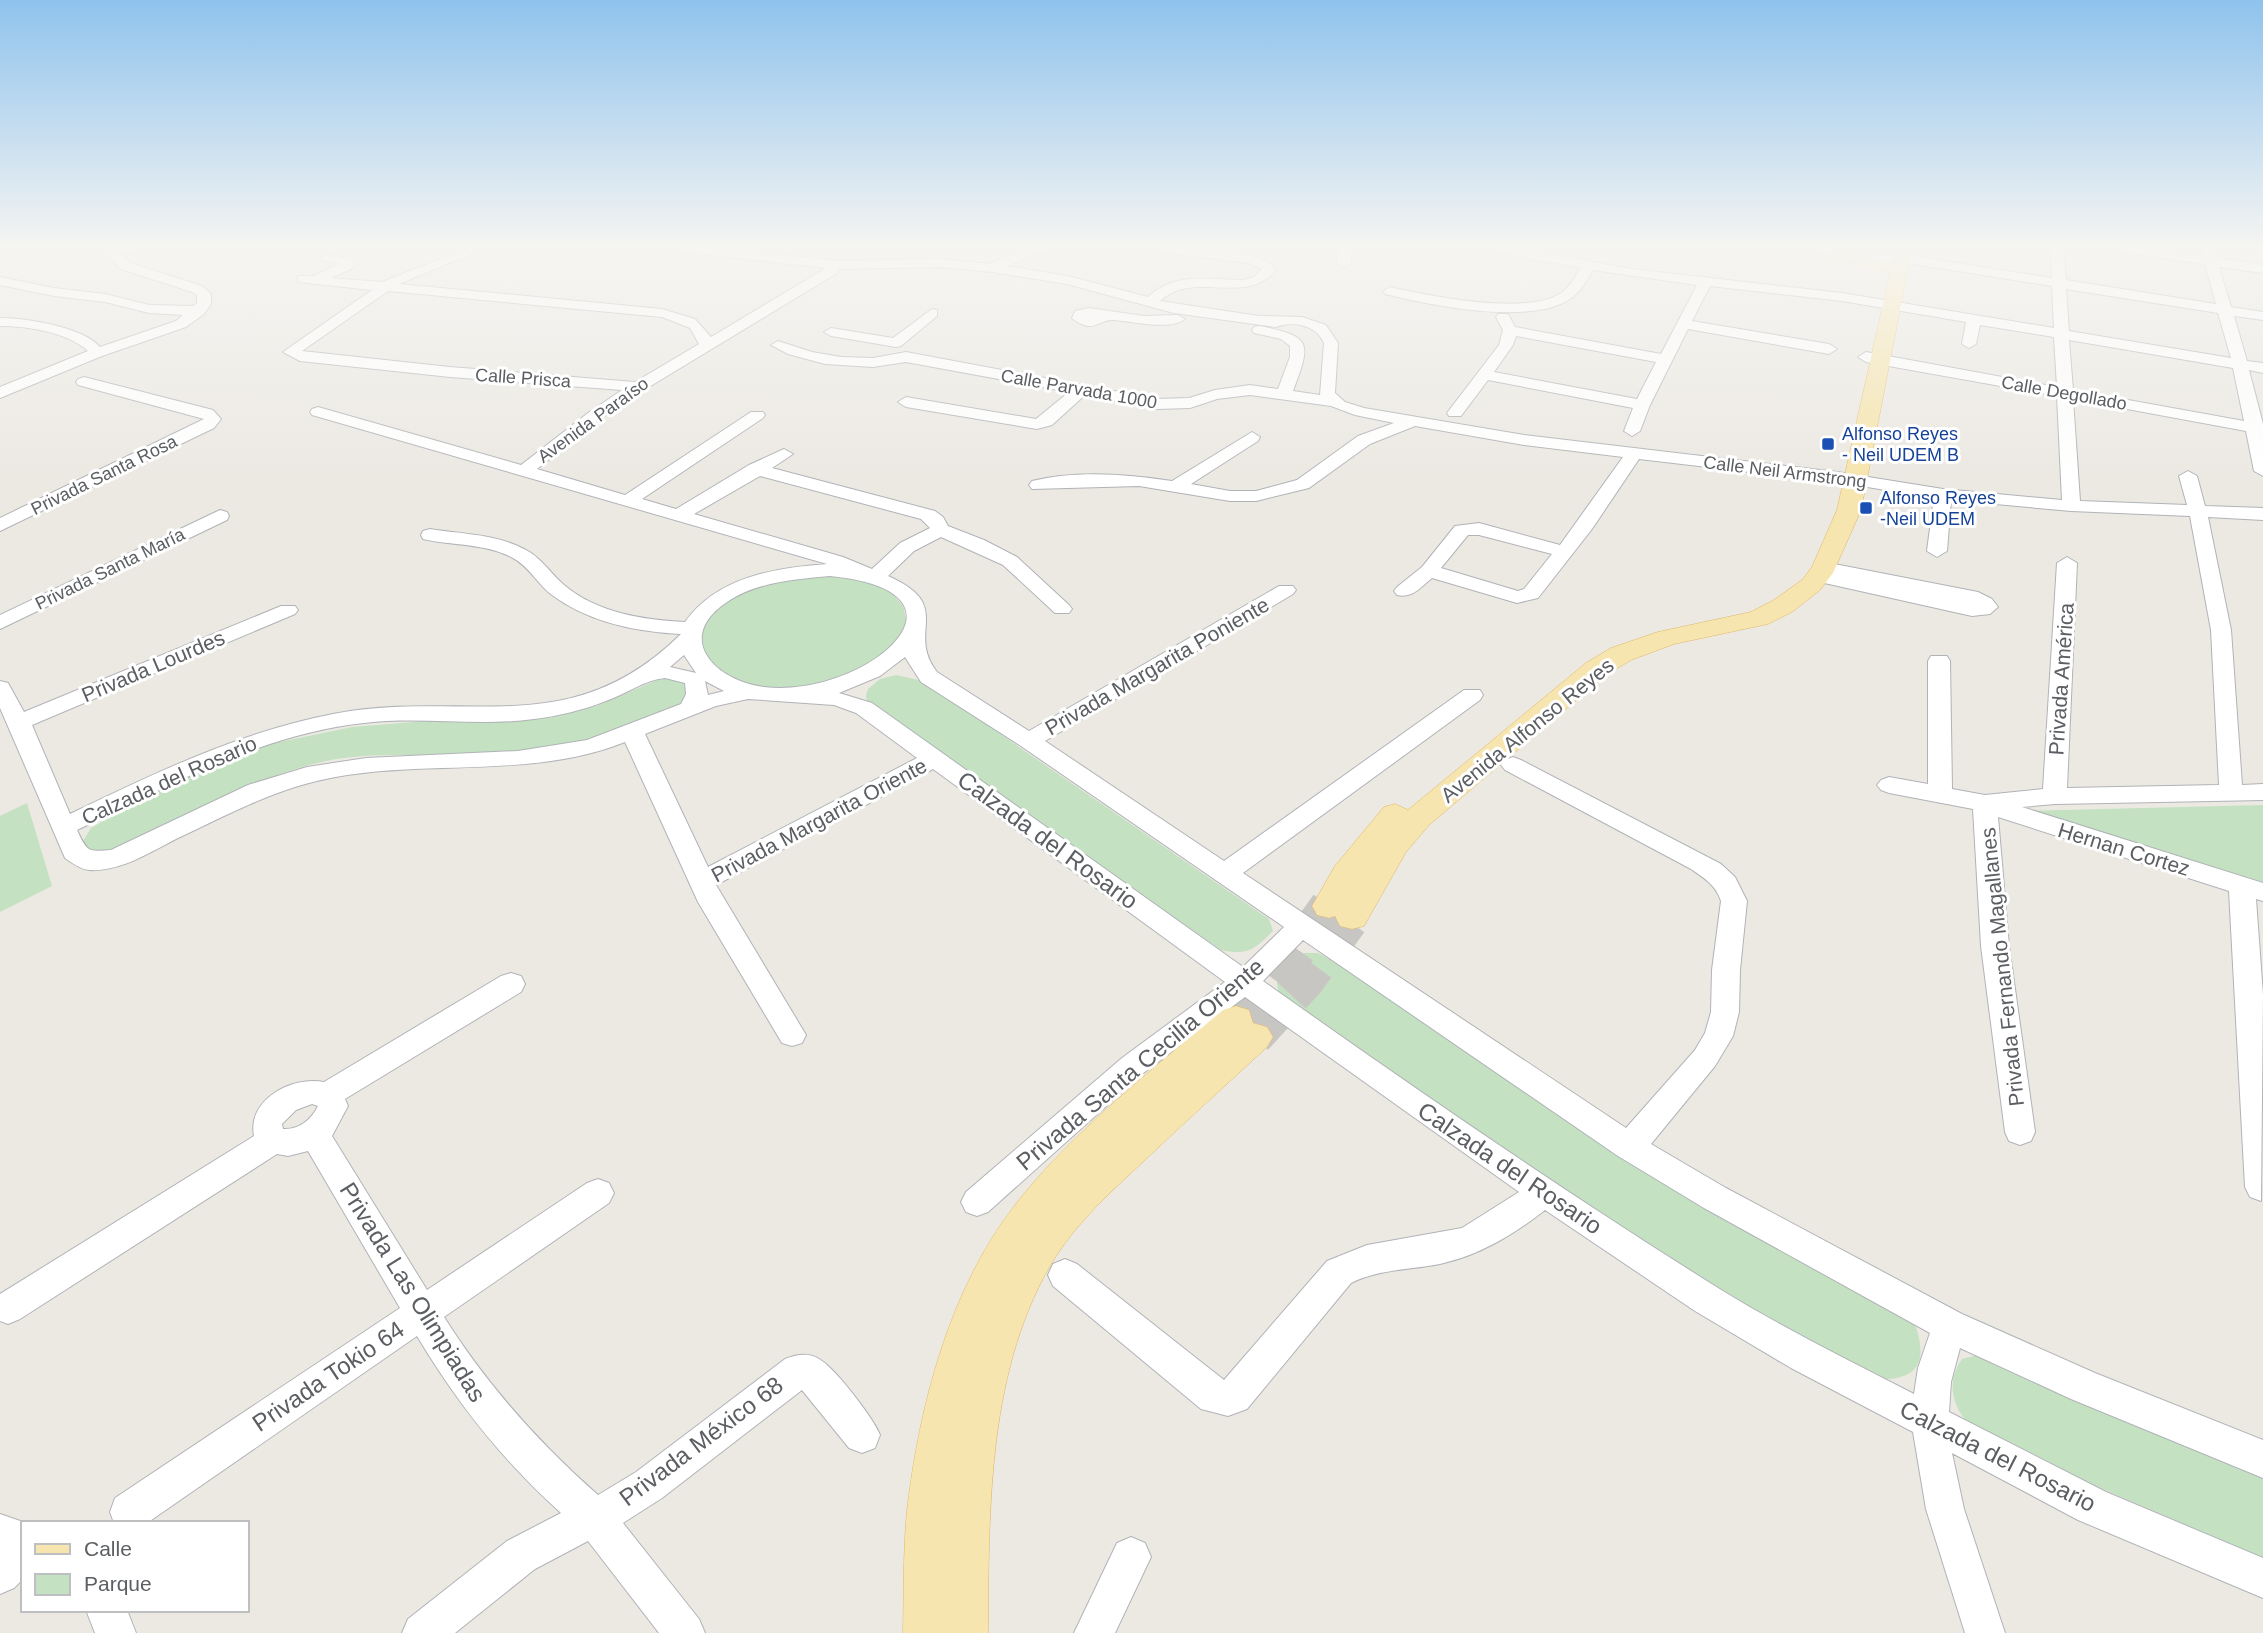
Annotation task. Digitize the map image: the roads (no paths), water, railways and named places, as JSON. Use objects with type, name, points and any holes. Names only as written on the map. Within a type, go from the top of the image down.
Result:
[{"type":"main road","name":"Avenida Alfonso Reyes","points":[[1846,479],[1849,510],[1821,572],[1798,596],[1759,618],[1641,645],[1596,669],[1418,818],[1340,911],[1347,874],[1394,816],[1428,784],[1585,657],[1626,635],[1745,608],[1781,589],[1792,579],[1846,479],[1882,323]]},
{"type":"main road","points":[[929,1633],[932,1511],[943,1440],[967,1344],[996,1272],[1045,1199],[1133,1109],[1244,1013]]},
{"type":"main road","points":[[962,1633],[964,1536],[972,1441],[993,1349],[1020,1282],[1041,1244],[1090,1185],[1244,1013]]},
{"type":"street","points":[[17,323],[88,341],[97,353]]},
{"type":"street","points":[[0,393],[97,353],[182,323]]},
{"type":"street","name":"Calle Prisca","points":[[331,323],[295,347],[292,353],[450,372],[638,387]]},
{"type":"street","points":[[694,323],[704,334],[707,344]]},
{"type":"street","name":"Avenida Paraíso","points":[[524,471],[594,416],[742,323]]},
{"type":"street","points":[[778,345],[802,355],[842,362],[880,362],[901,350],[923,323]]},
{"type":"street","points":[[1207,323],[1286,335],[1297,345],[1298,357],[1284,393]]},
{"type":"street","points":[[1278,323],[1325,332],[1331,342],[1327,394],[1334,402]]},
{"type":"street","points":[[1455,413],[1506,345],[1510,330],[1507,323]]},
{"type":"street","points":[[1969,344],[1973,323]]},
{"type":"street","points":[[1998,323],[2263,368]]},
{"type":"street","points":[[2061,323],[2071,506]]},
{"type":"street","points":[[2229,323],[2258,428],[2263,471]]},
{"type":"street","points":[[1632,431],[1642,405],[1684,324],[1829,349]]},
{"type":"street","points":[[1510,330],[1665,359]]},
{"type":"street","name":"Calle Parvada 1000","points":[[831,332],[1080,391],[1157,404],[1190,404],[1241,390],[1284,393],[1334,402],[1352,410]]},
{"type":"street","name":"Calle Degollado","points":[[1874,358],[2258,428]]},
{"type":"street","points":[[1484,375],[1642,405]]},
{"type":"street","name":"Privada Santa Rosa","points":[[0,525],[208,424],[213,419],[207,413],[84,382]]},
{"type":"street","points":[[906,402],[1037,424],[1046,421],[1080,391]]},
{"type":"street","name":"Calle Neil Armstrong","points":[[1352,410],[1411,422],[1633,454],[1846,479],[1943,494],[2071,506],[2198,513],[2263,513]]},
{"type":"street","points":[[318,412],[524,471]]},
{"type":"street","points":[[627,501],[757,415]]},
{"type":"street","points":[[1038,485],[1117,480],[1176,486],[1230,496],[1277,493],[1303,484],[1364,440],[1411,422]]},
{"type":"street","points":[[1176,486],[1252,437]]},
{"type":"street","points":[[678,516],[784,454]]},
{"type":"street","points":[[1429,572],[1523,597],[1531,594],[1565,552],[1633,454]]},
{"type":"street","points":[[755,469],[928,515],[936,521],[940,530],[1010,561],[1062,609]]},
{"type":"street","name":"Avenida Paraíso","points":[[524,471],[852,566],[872,576]]},
{"type":"street","points":[[2188,476],[2221,630],[2231,794]]},
{"type":"street","points":[[1937,551],[1943,494]]},
{"type":"street","name":"Privada Santa María","points":[[0,623],[220,516]]},
{"type":"street","points":[[1404,590],[1429,572],[1462,530],[1467,528],[1565,552]]},
{"type":"street","points":[[872,576],[907,547],[940,530]]},
{"type":"street","points":[[430,535],[519,553],[539,568],[563,593],[592,609],[634,623],[692,633]]},
{"type":"street","points":[[775,544],[787,557],[779,574]]},
{"type":"street","name":"Privada América","points":[[2055,796],[2067,563]]},
{"type":"street","name":"Calzada del Rosario","points":[[748,692],[683,710],[591,747],[487,761],[366,766],[307,775],[256,791],[129,853],[100,861],[79,858],[74,852],[65,826],[206,759],[299,729],[388,714],[533,712],[610,691],[649,673],[675,653],[692,633],[701,615],[715,601],[733,590],[779,574],[830,570],[872,576],[901,590],[909,599],[916,619],[914,654],[929,677]]},
{"type":"street","points":[[1821,572],[1951,595],[1971,596],[1983,601],[1988,607],[1972,610],[1821,572]]},
{"type":"street","name":"Privada Margarita Poniente","points":[[1029,741],[1286,590]]},
{"type":"street","name":"Privada Lourdes","points":[[19,722],[288,610]]},
{"type":"street","name":"Calzada del Rosario","points":[[692,633],[692,649],[698,663],[710,675],[727,685],[748,692],[778,696],[839,686],[873,671],[899,652],[914,631]]},
{"type":"street","points":[[1939,661],[1940,794]]},
{"type":"street","points":[[864,708],[859,700],[860,691],[877,676],[904,670],[929,677],[1029,741],[1629,1147],[1715,1198],[1950,1326],[2084,1386],[2263,1459]]},
{"type":"street","points":[[649,673],[665,672],[693,679],[698,685],[698,693],[683,710]]},
{"type":"street","points":[[0,688],[19,722],[65,826]]},
{"type":"street","name":"Calzada del Rosario","points":[[800,694],[838,699],[864,708],[935,758],[1244,1013],[1544,1192],[1707,1300],[1804,1356],[2092,1506],[2263,1578]]},
{"type":"street","points":[[1225,873],[1472,695]]},
{"type":"street","points":[[632,731],[702,881],[740,952],[792,1035]]},
{"type":"street","name":"Privada Margarita Oriente","points":[[702,881],[935,758]]},
{"type":"street","points":[[1513,765],[1700,863],[1723,880],[1731,890],[1734,901],[1726,970],[1725,1012],[1719,1036],[1705,1058],[1629,1147]]},
{"type":"street","points":[[1889,785],[1985,803],[2055,796],[2263,792]]},
{"type":"street","name":"Hernan Cortez","points":[[1985,803],[2253,889]]},
{"type":"street","name":"Privada Fernando Magallanes","points":[[1985,803],[1996,946],[2020,1132]]},
{"type":"street","points":[[2253,889],[2260,1187]]},
{"type":"street","name":"Privada Santa Cecilia Oriente","points":[[977,1202],[1132,1066],[1244,1013],[1302,925]]},
{"type":"street","points":[[327,1096],[511,984]]},
{"type":"street","points":[[312,1092],[327,1096],[333,1106],[331,1113],[314,1133],[292,1142],[274,1140],[269,1136],[267,1123],[284,1101],[312,1092]]},
{"type":"street","name":"Privada Las Olimpiadas","points":[[314,1133],[454,1365],[500,1426],[538,1466],[594,1517],[685,1633]]},
{"type":"street","points":[[8,1308],[274,1140]]},
{"type":"street","points":[[1065,1275],[1214,1396],[1222,1399],[1234,1396],[1339,1272],[1357,1261],[1454,1246],[1483,1234],[1544,1192]]},
{"type":"street","name":"Privada Tokio 64","points":[[129,1512],[598,1193]]},
{"type":"street","points":[[1950,1326],[1933,1382],[1930,1421],[1940,1481],[1985,1633]]},
{"type":"street","name":"Privada México 68","points":[[422,1633],[521,1555],[649,1485],[798,1371],[810,1373],[862,1435]]},
{"type":"street","points":[[0,1533],[21,1540]]},
{"type":"street","points":[[0,1574],[21,1553]]},
{"type":"street","points":[[1094,1633],[1131,1557]]},
{"type":"street","points":[[107,1612],[116,1633]]},
{"type":"tunnel","points":[[1236,1020],[1268,990],[1329,906]]},
{"type":"tunnel","points":[[1254,1037],[1306,980],[1352,917]]},
{"type":"place","name":"Alfonso Reyes - Neil UDEM B","points":[[1828,444]]},
{"type":"place","name":"Alfonso Reyes -Neil UDEM","points":[[1866,508]]}]
